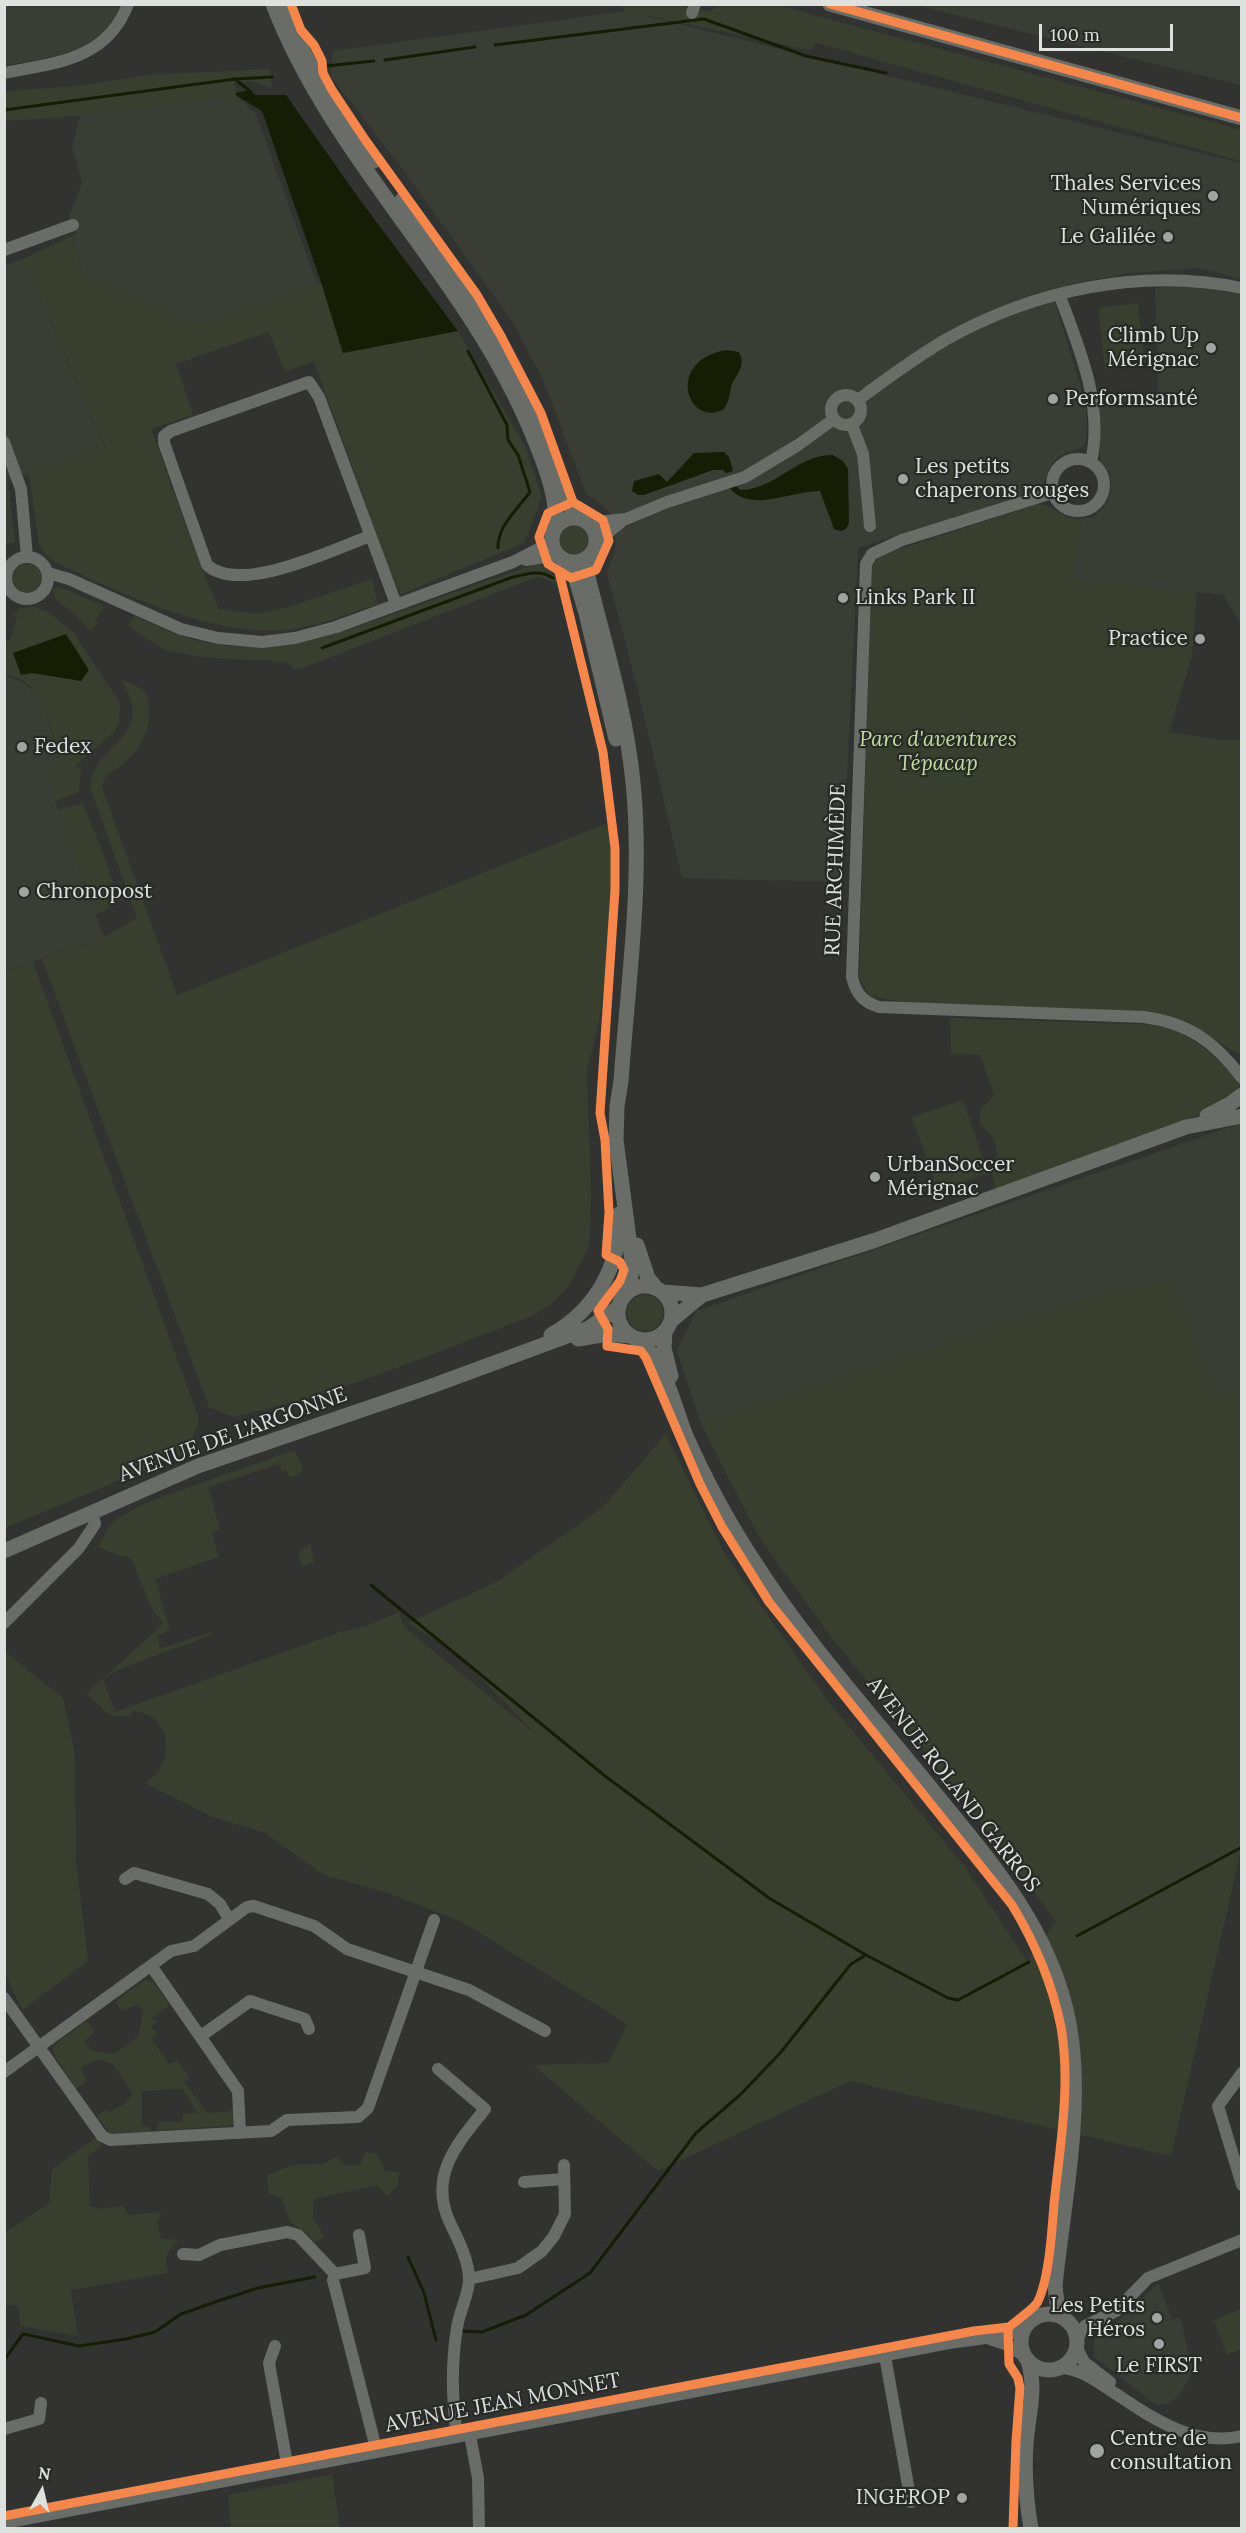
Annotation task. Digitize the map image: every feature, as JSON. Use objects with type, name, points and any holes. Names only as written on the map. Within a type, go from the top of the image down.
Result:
[{"type":"main road","points":[[274,4],[289,45],[317,96],[348,145],[462,302],[506,377],[522,410],[547,473],[556,508],[554,532],[561,557],[575,576],[586,613],[614,729],[634,830]]},
{"type":"main road","points":[[284,4],[306,54],[358,140],[435,245],[491,329],[535,412],[568,504],[594,531],[596,542],[589,556],[587,573],[628,745],[634,790],[635,912],[621,1081],[613,1147],[619,1222],[616,1246],[605,1281],[593,1301],[577,1317],[555,1332],[502,1360]]},
{"type":"main road","points":[[830,4],[1242,118]]},
{"type":"main road","points":[[554,532],[565,520],[582,521]]},
{"type":"main road","points":[[561,557],[577,562],[589,556]]},
{"type":"main road","points":[[621,1081],[624,1155],[631,1215],[648,1278],[671,1305],[668,1326]]},
{"type":"main road","points":[[621,1302],[639,1287],[702,1295],[873,1241],[1186,1127],[1230,1104],[1242,1095]]},
{"type":"main road","points":[[617,1106],[619,1170],[632,1261],[629,1284],[621,1302],[619,1322],[634,1338],[653,1340],[702,1295]]},
{"type":"main road","points":[[1186,1127],[1242,1116]]},
{"type":"main road","name":"AVENUE DE L'ARGONNE","points":[[4,1551],[198,1466],[590,1328],[621,1302]]},
{"type":"main road","name":"AVENUE ROLAND GARROS","points":[[668,1326],[664,1348],[667,1366],[712,1486]]},
{"type":"main road","name":"AVENUE DE L'ARGONNE","points":[[480,1368],[592,1336],[608,1334],[634,1338]]},
{"type":"main road","name":"AVENUE ROLAND GARROS","points":[[634,1338],[646,1346],[659,1366],[687,1436],[712,1486],[748,1552],[784,1606],[1006,1882],[1034,1927],[1052,1963],[1068,2019],[1074,2064],[1070,2155],[1055,2286],[1058,2303],[1075,2331]]},
{"type":"main road","name":"AVENUE ROLAND GARROS","points":[[1031,2321],[1048,2302],[1055,2286]]},
{"type":"main road","points":[[1030,2529],[1026,2500],[1026,2444],[1033,2380],[1021,2340],[1031,2321],[1051,2314],[1075,2331],[1074,2356],[1043,2383],[1032,2401]]},
{"type":"main road","points":[[1026,2358],[1041,2369],[1059,2368]]},
{"type":"main road","points":[[1022,2529],[1026,2500]]},
{"type":"street","points":[[4,73],[62,61],[94,48],[114,30],[128,4]]},
{"type":"street","points":[[274,4],[301,51],[306,54]]},
{"type":"street","points":[[4,250],[73,225]]},
{"type":"street","points":[[858,400],[945,340],[1007,311],[1059,294],[1103,284],[1161,280],[1209,282],[1242,288]]},
{"type":"street","points":[[1059,294],[1093,399],[1095,444],[1091,462]]},
{"type":"street","points":[[370,536],[261,575],[216,573],[207,565],[164,443],[164,436],[171,431],[309,382],[320,397],[396,604]]},
{"type":"street","points":[[849,395],[858,400],[861,414],[852,425],[842,425],[834,419],[831,410],[835,400],[849,395]]},
{"type":"street","points":[[582,521],[626,519],[756,472],[834,419]]},
{"type":"street","points":[[852,425],[863,454],[870,526]]},
{"type":"street","points":[[4,442],[21,489],[27,557]]},
{"type":"street","points":[[1082,459],[1091,462],[1097,467],[1104,480],[1102,496],[1097,503],[1082,511],[1073,511],[1058,502],[1052,493],[1053,476],[1064,462],[1082,459]]},
{"type":"street","name":"RUE ARCHIMÈDE","points":[[1052,493],[902,540],[872,554],[866,564],[852,977],[855,988],[861,999],[879,1007],[1144,1017],[1165,1020],[1209,1042],[1226,1056],[1242,1064]]},
{"type":"street","points":[[596,542],[626,519]]},
{"type":"street","points":[[48,573],[47,585],[40,595],[28,600],[16,597],[8,588],[6,575],[11,564],[27,557],[40,562],[48,573],[69,579],[181,629],[218,638],[262,642],[295,638],[336,627],[513,562],[542,547],[554,532]]},
{"type":"street","points":[[513,562],[561,557]]},
{"type":"street","name":"RUE ARCHIMÈDE","points":[[1226,1056],[1242,1078]]},
{"type":"street","points":[[4,1623],[79,1548],[95,1524],[92,1511]]},
{"type":"street","points":[[125,1879],[134,1873],[208,1894],[230,1919]]},
{"type":"street","points":[[4,2072],[171,1952],[194,1946],[247,1907],[254,1906],[314,1926],[347,1949],[469,1990],[544,2031]]},
{"type":"street","points":[[4,1998],[102,2136],[111,2140],[271,2131],[287,2120],[358,2117],[368,2108],[434,1920]]},
{"type":"street","points":[[152,1967],[238,2091],[240,2133]]},
{"type":"street","points":[[201,2036],[250,2001],[304,2019],[309,2029]]},
{"type":"street","points":[[438,2069],[485,2109],[452,2152],[444,2174],[444,2210],[461,2245],[469,2279],[457,2326],[453,2354],[453,2405],[478,2478],[479,2529]]},
{"type":"street","points":[[1242,2073],[1218,2106],[1242,2185]]},
{"type":"street","points":[[469,2279],[518,2268],[542,2251],[554,2236],[565,2214],[564,2165]]},
{"type":"street","points":[[524,2182],[564,2179]]},
{"type":"street","points":[[183,2254],[199,2255],[220,2245],[287,2232],[298,2235],[335,2274]]},
{"type":"street","points":[[335,2274],[365,2268],[359,2235]]},
{"type":"street","points":[[1242,2240],[1148,2278],[1116,2312],[1075,2331],[1084,2362],[1118,2388],[1173,2421],[1198,2431],[1226,2433],[1242,2430]]},
{"type":"street","points":[[335,2274],[333,2280],[376,2452]]},
{"type":"street","points":[[4,2523],[885,2356],[1008,2335],[1031,2321]]},
{"type":"street","points":[[986,2338],[1008,2345],[1026,2358]]},
{"type":"street","points":[[275,2346],[269,2363],[288,2469]]},
{"type":"street","points":[[885,2356],[911,2502]]},
{"type":"street","points":[[1059,2368],[1083,2373],[1149,2416],[1177,2430],[1203,2438],[1228,2439],[1242,2436]]},
{"type":"street","points":[[4,2429],[39,2419],[41,2403]]},
{"type":"shaded area","points":[[4,5],[121,5],[112,22],[101,35],[76,50],[40,60],[5,65]]},
{"type":"shaded area","points":[[917,5],[1241,5],[1241,85],[1055,40]]},
{"type":"shaded area","points":[[626,11],[1241,163],[1241,279],[1199,268],[1130,273],[1066,285],[1066,292],[1053,296],[1086,404],[1087,432],[1085,443],[1081,448],[1059,456],[1053,462],[1042,485],[1034,492],[858,548],[842,882],[682,878],[637,686],[607,574],[616,544],[610,512],[586,493],[543,380],[514,324],[402,168],[331,77],[333,51]]},
{"type":"shaded area","points":[[251,90],[255,95],[286,95],[360,200],[458,331],[343,353],[262,111],[235,93]]},
{"type":"shaded area","points":[[237,96],[256,114],[317,284],[200,326],[83,274],[72,236],[77,234],[69,216],[82,183],[72,146],[80,116]]},
{"type":"shaded area","points":[[23,259],[106,449],[8,481],[15,543],[4,543],[4,265]]},
{"type":"shaded area","points":[[1186,285],[1241,294],[1241,624],[1223,595],[1071,580],[1082,519],[1094,516],[1101,510],[1107,503],[1111,490],[1110,473],[1100,461],[1100,396],[1158,394],[1155,288]]},
{"type":"shaded area","points":[[726,350],[739,352],[742,363],[732,383],[726,405],[724,409],[711,413],[700,410],[692,402],[688,391],[689,379],[694,367],[707,357]]},
{"type":"shaded area","points":[[724,452],[729,457],[733,471],[726,473],[723,470],[713,470],[644,495],[638,495],[632,491],[634,481],[659,474],[667,482],[694,453]]},
{"type":"shaded area","points":[[833,455],[843,461],[848,469],[849,523],[846,529],[841,531],[834,529],[820,491],[760,500],[739,496],[730,488],[736,486],[740,490],[753,488],[776,479],[809,460]]},
{"type":"shaded area","points":[[66,634],[89,670],[81,681],[32,673],[21,675],[13,653]]},
{"type":"shaded area","points":[[4,675],[23,683],[43,702],[60,763],[50,787],[104,937],[5,971]]},
{"type":"shaded area","points":[[1239,1124],[1241,1126],[1241,1387],[1214,1395],[1075,1301],[701,1424],[677,1351],[696,1311]]},
{"type":"shaded area","points":[[1158,2283],[1172,2319],[1180,2317],[1193,2370],[1179,2396],[1166,2405],[1155,2404],[1093,2356],[1095,2334],[1119,2320]]},
{"type":"green space","points":[[620,5],[677,5],[707,12],[722,5],[777,5],[1241,130],[1241,161],[817,43],[810,50],[626,11]]},
{"type":"green space","points":[[270,69],[272,88],[250,81],[234,83],[237,96],[80,116],[5,121],[5,93],[10,91],[76,86],[149,75]]},
{"type":"green space","points":[[72,236],[83,274],[200,326],[321,282],[343,353],[458,331],[525,446],[542,497],[524,543],[401,594],[391,574],[314,361],[285,372],[269,332],[176,364],[193,415],[151,429],[202,570],[219,609],[256,614],[285,608],[372,579],[378,604],[308,626],[285,630],[256,630],[197,620],[167,610],[55,562],[39,544],[29,474],[106,448],[23,259]]},
{"type":"green space","points":[[1138,303],[1145,365],[1105,369],[1098,308]]},
{"type":"green space","name":"Parc d'aventures Tépacap","points":[[1037,504],[1048,506],[1074,519],[1082,519],[1072,580],[1197,592],[1192,656],[1169,732],[1220,740],[1241,739],[1241,1056],[1186,1021],[1151,1012],[916,1004],[870,996],[859,977],[872,565],[880,556]]},
{"type":"green space","points":[[574,526],[584,530],[588,540],[584,550],[574,554],[564,550],[560,540],[564,530]]},
{"type":"green space","points":[[27,564],[38,568],[42,579],[38,590],[27,594],[16,590],[12,579],[16,568]]},
{"type":"green space","points":[[535,565],[544,566],[550,570],[558,585],[537,577],[300,669],[294,669],[287,662],[201,657],[164,650],[128,626],[135,616],[184,637],[217,645],[269,646],[346,630]]},
{"type":"green space","points":[[58,586],[105,607],[95,620],[98,623],[90,631],[75,614],[56,600],[53,590]]},
{"type":"green space","points":[[34,607],[48,612],[73,632],[120,703],[119,723],[114,732],[74,767],[81,768],[79,792],[55,801],[50,787],[60,762],[44,708],[29,685],[18,678],[5,675],[4,643],[10,639],[17,618],[14,614],[20,608]],"holes":[[[89,670],[81,681],[32,673]]]},
{"type":"green space","points":[[122,680],[141,689],[147,697],[149,719],[147,730],[131,756],[106,775],[102,787],[177,995],[605,824],[615,833],[615,878],[607,962],[599,1022],[587,1070],[591,1195],[589,1246],[568,1287],[551,1304],[532,1316],[311,1398],[234,1417],[209,1407],[42,959],[104,937],[137,918],[90,787],[94,772],[129,727],[133,715],[131,700]]},
{"type":"green space","points":[[83,803],[107,863],[114,894],[111,904],[96,914],[58,810]]},
{"type":"green space","points":[[33,962],[199,1419],[188,1452],[5,1528],[4,972]]},
{"type":"green space","points":[[950,1018],[1161,1025],[1196,1042],[1223,1065],[1240,1085],[1235,1096],[1206,1112],[996,1189],[992,1174],[998,1158],[993,1137],[980,1125],[980,1110],[994,1095],[980,1055],[951,1053]]},
{"type":"green space","points":[[963,1100],[988,1173],[938,1191],[912,1117]]},
{"type":"green space","points":[[1172,1280],[1214,1395],[1241,1387],[1241,1850],[1171,2156],[850,2081],[658,2171],[533,2065],[608,2063],[627,2024],[462,1922],[388,1893],[324,1875],[265,1833],[210,1816],[145,1783],[159,1770],[166,1752],[164,1733],[159,1724],[152,1717],[134,1710],[130,1716],[111,1716],[86,1694],[164,1623],[152,1609],[131,1558],[97,1547],[111,1524],[145,1503],[294,1450],[303,1467],[300,1475],[289,1476],[286,1470],[282,1472],[279,1464],[208,1487],[220,1529],[212,1533],[219,1557],[155,1579],[170,1630],[158,1636],[160,1649],[211,1632],[212,1635],[122,1668],[103,1679],[115,1712],[340,1632],[367,1626],[399,1612],[405,1628],[538,1736],[456,1653],[408,1623],[498,1581],[603,1507],[666,1434],[724,1553],[827,1700],[965,1867],[1027,1961],[1056,1921],[940,1770],[831,1637],[759,1537],[701,1424],[1075,1301]]},
{"type":"green space","points":[[645,1295],[658,1300],[663,1313],[658,1326],[645,1331],[632,1326],[627,1313],[632,1300]]},
{"type":"green space","points":[[310,1544],[314,1562],[302,1566],[298,1552]]},
{"type":"green space","points":[[4,1651],[63,1698],[75,1754],[76,1860],[88,1961],[22,2010],[4,1971]]},
{"type":"green space","points":[[145,1980],[152,1981],[170,2005],[152,2018],[157,2023],[151,2026],[157,2034],[151,2038],[169,2064],[177,2060],[190,2078],[184,2082],[207,2113],[234,2111],[234,2125],[158,2131],[158,2122],[183,2122],[183,2114],[198,2113],[182,2089],[142,2091],[142,2126],[150,2126],[150,2132],[110,2133],[97,2116],[107,2109],[110,2112],[123,2105],[133,2094],[114,2066],[102,2061],[83,2066],[80,2069],[86,2082],[76,2089],[54,2054],[53,2049],[58,2042],[87,2021],[95,2032],[84,2041],[92,2051],[114,2054],[138,2037],[143,2012],[138,2004],[122,2011],[115,2002]]},
{"type":"green space","points":[[96,2137],[102,2146],[88,2156],[90,2206],[96,2209],[123,2206],[129,2215],[162,2212],[157,2222],[161,2238],[179,2241],[171,2247],[167,2255],[166,2263],[169,2273],[71,2290],[78,2336],[20,2326],[19,2308],[16,2305],[5,2306],[5,2233],[49,2203],[52,2169]]},
{"type":"green space","points":[[366,2152],[377,2154],[385,2171],[399,2172],[398,2186],[387,2196],[377,2185],[314,2199],[313,2217],[325,2237],[314,2243],[309,2235],[290,2222],[282,2198],[269,2194],[267,2175],[293,2165],[322,2164],[336,2157],[346,2166],[360,2164]]},
{"type":"green space","points":[[1241,2309],[1241,2349],[1227,2355],[1214,2320]]},
{"type":"green space","points":[[332,2474],[340,2528],[231,2528],[228,2495]]},
{"type":"waterway","points":[[495,45],[704,19],[806,56],[886,73]]},
{"type":"waterway","points":[[385,60],[475,47]]},
{"type":"waterway","points":[[326,66],[374,61]]},
{"type":"waterway","points":[[4,110],[235,79],[272,77]]},
{"type":"waterway","points":[[235,79],[250,91]]},
{"type":"waterway","points":[[468,351],[507,425],[508,440],[518,455],[530,492],[505,525],[498,548]]},
{"type":"waterway","points":[[322,648],[510,578],[537,573],[553,578]]},
{"type":"waterway","points":[[371,1585],[605,1776],[769,1898],[866,1955]]},
{"type":"waterway","points":[[1077,1936],[1242,1847]]},
{"type":"waterway","points":[[463,2331],[482,2332],[526,2315],[590,2273],[696,2133],[741,2094],[781,2052],[851,1964],[866,1955],[948,1998],[958,2000],[1029,1962]]},
{"type":"waterway","points":[[408,2257],[424,2293],[436,2340]]},
{"type":"waterway","points":[[4,2360],[23,2334],[79,2346],[126,2339],[155,2332],[181,2314],[218,2301],[258,2288],[315,2277]]},
{"type":"cycle path","points":[[291,4],[301,30],[314,45],[322,61],[323,73],[332,90],[477,295],[501,336],[541,413],[573,502],[603,520],[609,541],[596,570],[571,578],[548,564],[539,537],[548,513],[573,502]]},
{"type":"cycle path","points":[[830,4],[1242,118]]},
{"type":"cycle path","points":[[559,572],[603,752],[615,848],[615,890],[600,1113],[605,1140],[609,1212],[606,1255],[620,1262],[624,1270],[620,1281],[598,1311],[608,1329],[607,1346],[641,1351],[700,1484],[722,1527],[769,1602],[1012,1905],[1042,1963],[1061,2027],[1065,2093],[1047,2269],[1037,2303],[1009,2327],[1008,2331],[1009,2364],[1018,2378],[1020,2388],[1013,2528]]},
{"type":"cycle path","name":"AVENUE JEAN MONNET","points":[[4,2516],[974,2331],[1009,2327]]},
{"type":"place","name":"Thales Services Numériques","points":[[1213,196]]},
{"type":"place","name":"Le Galilée","points":[[1168,237]]},
{"type":"place","name":"Climb Up Mérignac","points":[[1211,348]]},
{"type":"place","name":"Performsanté","points":[[1053,399]]},
{"type":"place","name":"Les petits chaperons rouges","points":[[903,479]]},
{"type":"place","name":"Links Park II","points":[[843,598]]},
{"type":"place","name":"Practice","points":[[1200,639]]},
{"type":"place","name":"Fedex","points":[[22,747]]},
{"type":"place","name":"Chronopost","points":[[24,892]]},
{"type":"place","name":"UrbanSoccer Mérignac","points":[[875,1177]]},
{"type":"place","name":"Les Petits Héros","points":[[1157,2318]]},
{"type":"place","name":"Le FIRST","points":[[1159,2344]]},
{"type":"place","name":"Centre de consultation","points":[[1097,2451]]},
{"type":"place","name":"INGEROP","points":[[962,2498]]}]
